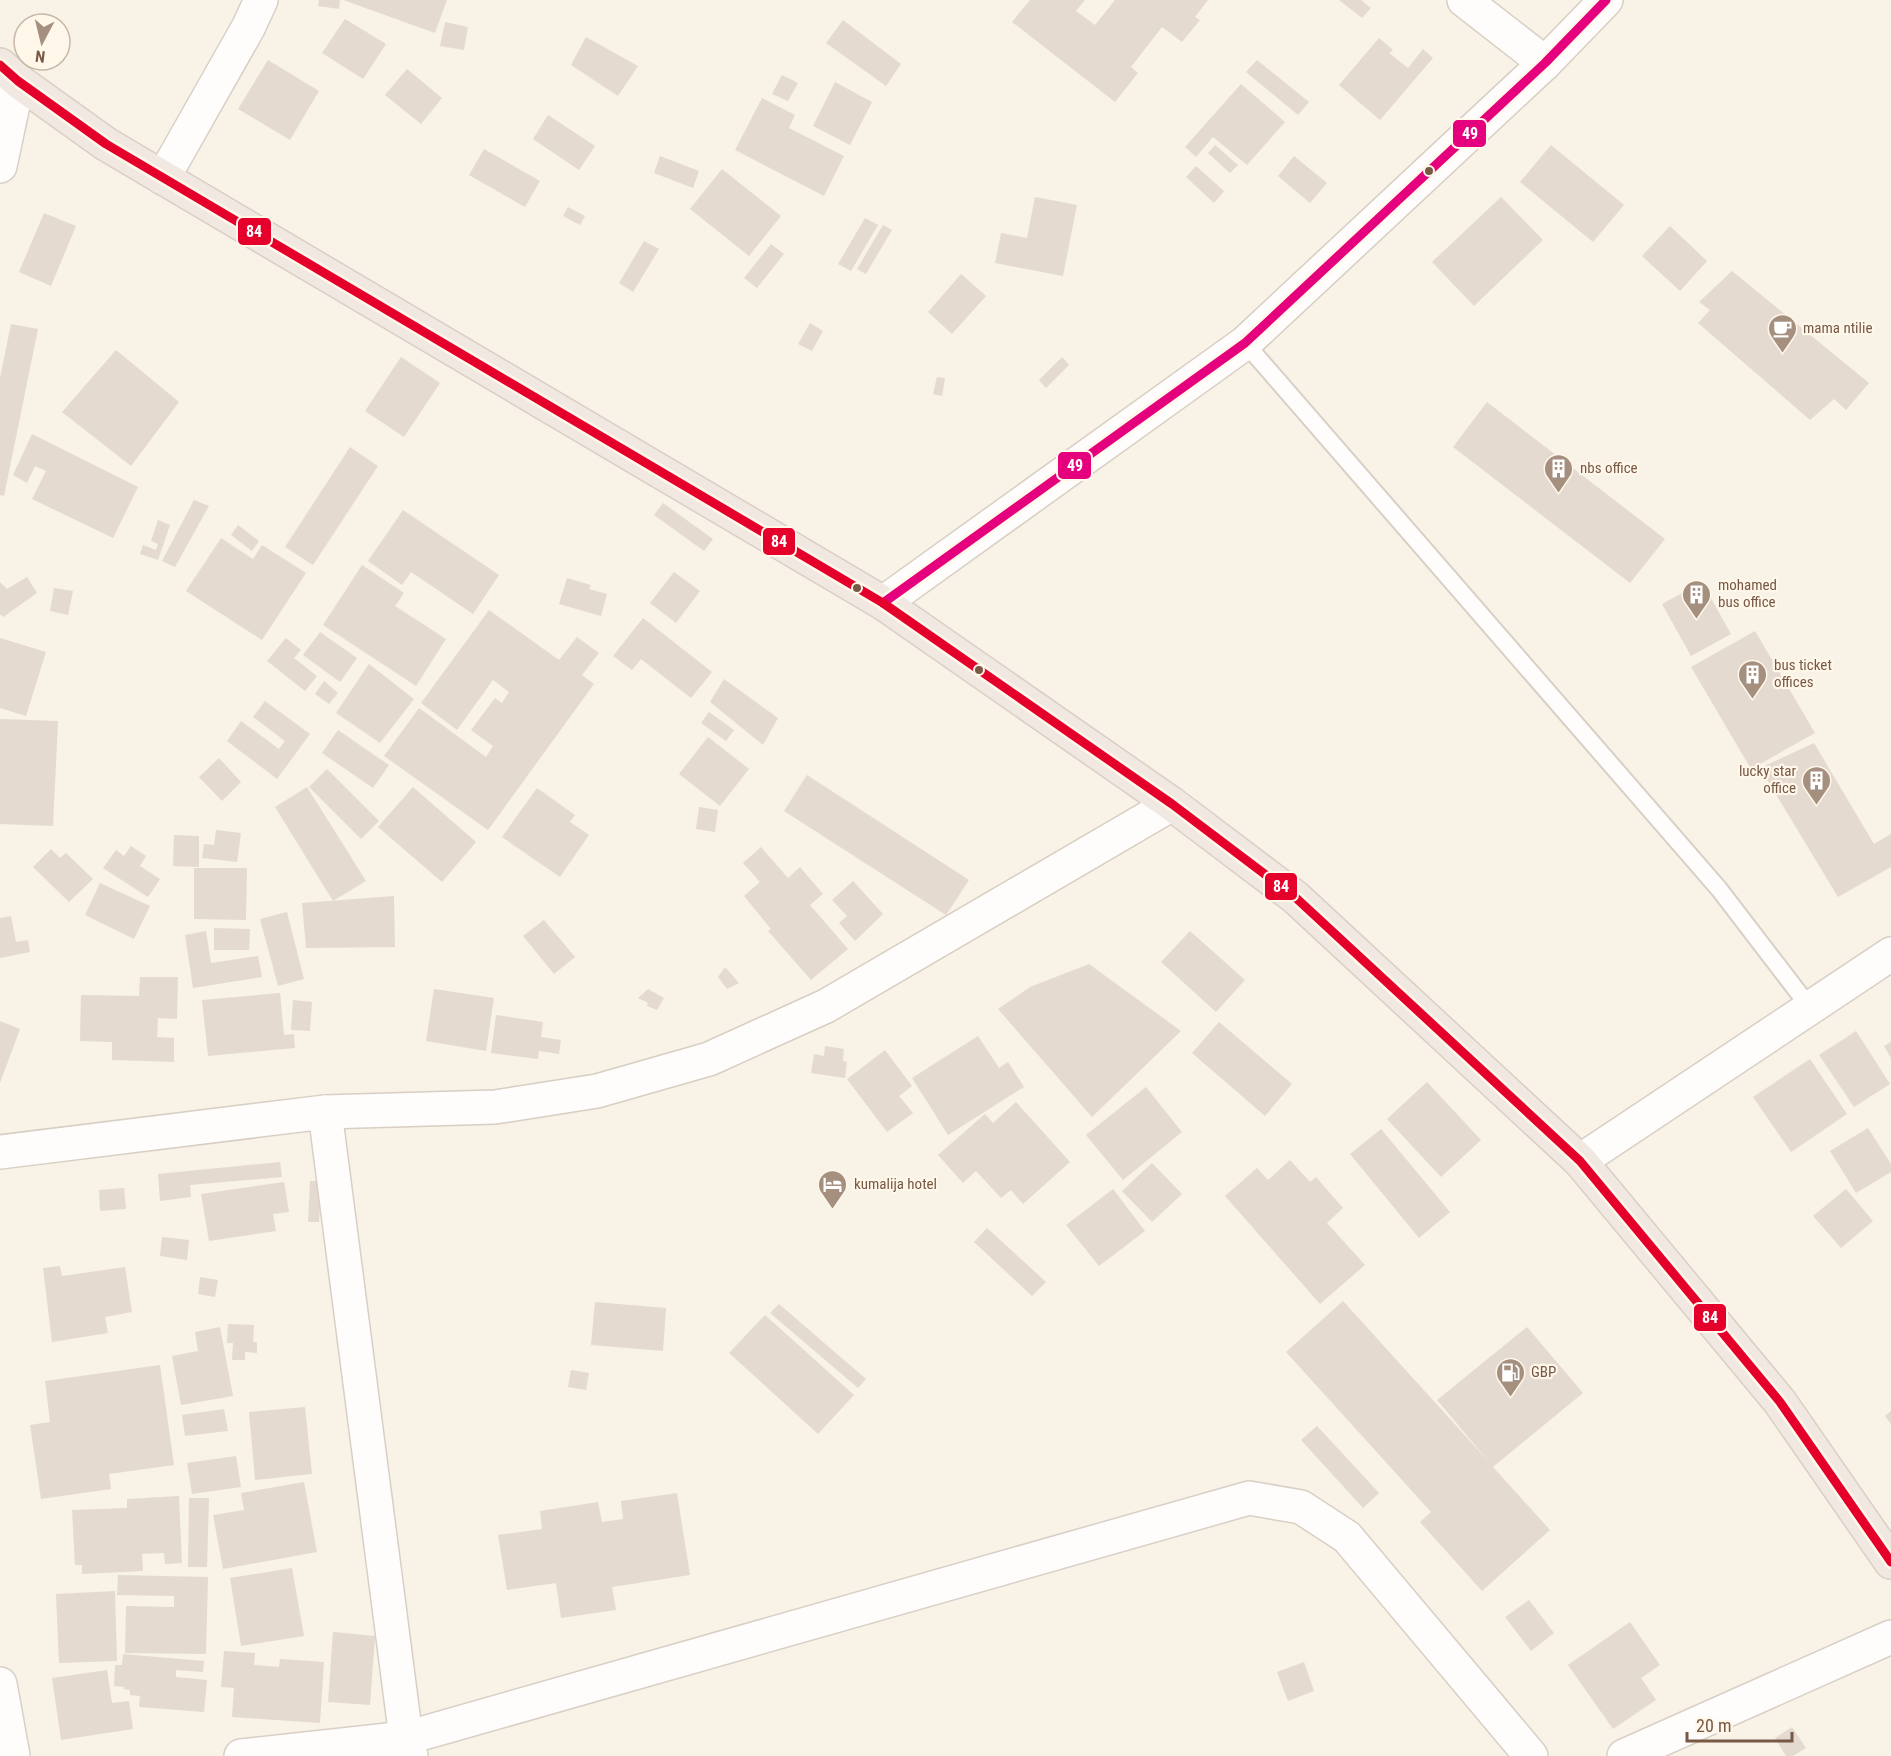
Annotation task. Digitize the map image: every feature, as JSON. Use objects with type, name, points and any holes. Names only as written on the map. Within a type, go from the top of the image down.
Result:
[{"type":"highway","points":[[9,73],[106,144],[883,603],[1172,804],[1295,897],[1580,1161],[1780,1402],[1891,1562]]},
{"type":"street","points":[[163,178],[248,28],[261,0]]},
{"type":"street","points":[[1464,0],[1545,63]]},
{"type":"street","points":[[883,603],[1245,343],[1545,63],[1606,0]]},
{"type":"street","points":[[0,166],[9,73]]},
{"type":"street","points":[[0,1152],[325,1112],[495,1107],[597,1091],[709,1059],[826,1006],[1172,804]]},
{"type":"street","points":[[1580,1161],[1891,954]]},
{"type":"street","points":[[325,1112],[408,1747]]},
{"type":"street","points":[[241,1756],[408,1747],[1249,1498],[1301,1507],[1347,1537],[1531,1756]]},
{"type":"street","points":[[1624,1756],[1891,1637]]},
{"type":"street","points":[[0,1686],[13,1756]]},
{"type":"lane","points":[[1245,343],[1719,889],[1811,1009]]},
{"type":"building","points":[[319,0],[340,0],[339,9],[318,6]]},
{"type":"building","points":[[343,0],[447,0],[435,33]]},
{"type":"building","points":[[1030,0],[1085,0],[1076,11],[1095,25],[1115,0],[1208,0],[1195,17],[1200,20],[1182,42],[1162,27],[1131,67],[1138,73],[1115,102],[1012,22]]},
{"type":"building","points":[[1339,0],[1361,0],[1371,8],[1362,18]]},
{"type":"building","points":[[345,19],[386,44],[363,79],[322,53]]},
{"type":"building","points":[[843,20],[901,64],[886,86],[826,43]]},
{"type":"building","points":[[445,22],[468,27],[464,50],[440,46]]},
{"type":"building","points":[[586,37],[638,66],[618,96],[571,65]]},
{"type":"building","points":[[1379,38],[1393,50],[1389,53],[1408,68],[1423,49],[1433,58],[1380,120],[1339,85]]},
{"type":"building","points":[[268,60],[319,91],[290,140],[238,109]]},
{"type":"building","points":[[1257,60],[1309,102],[1298,115],[1246,72]]},
{"type":"building","points":[[407,69],[442,98],[421,124],[385,95]]},
{"type":"building","points":[[782,75],[798,83],[788,101],[772,94]]},
{"type":"building","points":[[835,82],[872,102],[850,145],[813,126]]},
{"type":"building","points":[[1241,84],[1285,122],[1247,165],[1213,137],[1196,157],[1185,147]]},
{"type":"building","points":[[762,98],[795,115],[789,128],[844,156],[824,196],[735,150]]},
{"type":"building","points":[[548,115],[595,146],[579,170],[533,139]]},
{"type":"building","points":[[1215,145],[1238,165],[1230,173],[1208,153]]},
{"type":"building","points":[[1551,145],[1624,205],[1593,242],[1520,182]]},
{"type":"building","points":[[484,149],[540,181],[525,207],[469,175]]},
{"type":"building","points":[[660,156],[699,171],[693,188],[654,173]]},
{"type":"building","points":[[1294,156],[1327,183],[1310,203],[1278,176]]},
{"type":"building","points":[[1196,166],[1224,191],[1214,203],[1186,177]]},
{"type":"building","points":[[722,169],[781,216],[749,256],[690,209]]},
{"type":"building","points":[[1035,197],[1077,205],[1063,276],[995,263],[1001,233],[1027,238]]},
{"type":"building","points":[[1501,197],[1543,240],[1474,306],[1432,262]]},
{"type":"building","points":[[568,207],[585,216],[580,225],[563,216]]},
{"type":"building","points":[[44,213],[76,226],[51,286],[19,272]]},
{"type":"building","points":[[865,218],[878,225],[851,271],[838,264]]},
{"type":"building","points":[[883,225],[892,230],[866,274],[857,269]]},
{"type":"building","points":[[1670,226],[1707,261],[1680,291],[1642,256]]},
{"type":"building","points":[[644,241],[659,249],[633,292],[619,283]]},
{"type":"building","points":[[771,244],[784,254],[757,288],[744,278]]},
{"type":"building","name":"mama ntilie","points":[[1732,271],[1869,383],[1846,410],[1834,399],[1810,420],[1698,323],[1710,310],[1699,302]]},
{"type":"building","points":[[961,274],[986,296],[952,334],[928,312]]},
{"type":"building","points":[[810,323],[823,331],[812,351],[798,344]]},
{"type":"building","points":[[11,324],[38,329],[4,496],[0,495],[0,378]]},
{"type":"building","points":[[116,350],[179,402],[131,466],[62,412]]},
{"type":"building","points":[[401,357],[440,383],[404,437],[365,411]]},
{"type":"building","points":[[1062,357],[1069,365],[1046,388],[1039,380]]},
{"type":"building","points":[[937,377],[945,378],[942,396],[933,394]]},
{"type":"building","name":"nbs office","points":[[1487,402],[1665,539],[1630,583],[1453,447]]},
{"type":"building","points":[[32,434],[138,487],[113,538],[32,499],[46,471],[35,466],[27,483],[13,475]]},
{"type":"building","points":[[350,447],[378,466],[313,565],[285,547]]},
{"type":"building","points":[[194,500],[209,506],[175,567],[162,561]]},
{"type":"building","points":[[663,503],[713,539],[704,551],[654,515]]},
{"type":"building","points":[[403,510],[499,575],[473,614],[411,572],[402,585],[368,561]]},
{"type":"building","points":[[158,520],[170,525],[158,560],[140,554],[143,545],[156,550],[158,544],[151,541]]},
{"type":"building","points":[[238,525],[259,541],[252,551],[231,535]]},
{"type":"building","points":[[221,538],[253,559],[262,545],[306,573],[262,640],[186,591]]},
{"type":"building","points":[[362,565],[404,593],[395,606],[446,639],[416,686],[323,625]]},
{"type":"building","points":[[674,572],[700,591],[676,623],[650,603]]},
{"type":"building","points":[[27,577],[37,593],[3,617],[0,614],[0,582],[7,589]]},
{"type":"building","points":[[567,578],[591,585],[589,589],[607,594],[601,616],[559,604]]},
{"type":"building","name":"mohamed bus office","points":[[1702,582],[1731,634],[1691,656],[1662,604]]},
{"type":"building","points":[[54,588],[73,591],[68,615],[50,611]]},
{"type":"building","points":[[489,610],[559,660],[577,637],[599,653],[582,675],[594,684],[488,830],[384,756],[419,708],[486,757],[493,746],[471,730],[495,698],[502,703],[509,692],[493,680],[457,730],[421,703]]},
{"type":"building","points":[[643,618],[712,672],[691,698],[641,659],[632,670],[613,656]]},
{"type":"building","name":"bus ticket offices","points":[[1755,631],[1815,733],[1751,769],[1691,667]]},
{"type":"building","points":[[320,632],[357,658],[340,682],[303,655]]},
{"type":"building","points":[[0,638],[46,652],[26,716],[0,708]]},
{"type":"building","points":[[286,638],[301,650],[294,658],[317,676],[305,691],[267,661]]},
{"type":"building","points":[[369,664],[414,699],[380,743],[336,713]]},
{"type":"building","points":[[724,679],[778,718],[763,745],[710,702]]},
{"type":"building","points":[[324,681],[338,693],[329,704],[315,694]]},
{"type":"building","points":[[265,701],[310,734],[277,779],[227,741],[241,721],[279,749],[285,741],[253,717]]},
{"type":"building","points":[[709,712],[734,730],[726,741],[701,723]]},
{"type":"building","points":[[0,719],[58,721],[53,826],[0,824]]},
{"type":"building","points":[[338,730],[389,765],[373,788],[322,753]]},
{"type":"building","points":[[708,737],[749,769],[720,806],[679,774]]},
{"type":"building","name":"lucky star office","points":[[1814,743],[1874,844],[1891,834],[1891,867],[1838,897],[1760,768]]},
{"type":"building","points":[[219,758],[241,782],[222,801],[199,777]]},
{"type":"building","points":[[327,769],[379,821],[361,839],[309,787]]},
{"type":"building","points":[[807,775],[969,880],[946,915],[784,811]]},
{"type":"building","points":[[307,787],[366,881],[333,901],[275,807]]},
{"type":"building","points":[[413,787],[476,842],[442,882],[378,827]]},
{"type":"building","points":[[537,788],[575,815],[570,822],[589,835],[560,877],[502,837]]},
{"type":"building","points":[[699,807],[718,810],[715,832],[696,829]]},
{"type":"building","points":[[216,830],[241,833],[237,862],[202,858],[204,844],[214,845]]},
{"type":"building","points":[[174,835],[199,836],[199,867],[173,866]]},
{"type":"building","points":[[131,846],[146,856],[140,866],[160,879],[148,897],[103,868],[116,850],[124,856]]},
{"type":"building","points":[[761,847],[788,878],[800,867],[823,894],[810,905],[848,949],[811,980],[768,931],[771,929],[744,896],[760,882],[743,863]]},
{"type":"building","points":[[51,849],[60,858],[66,853],[93,879],[69,902],[33,867]]},
{"type":"building","points":[[194,868],[247,868],[246,920],[194,919]]},
{"type":"building","points":[[853,881],[883,914],[855,941],[839,923],[847,916],[832,900]]},
{"type":"building","points":[[100,883],[150,906],[134,939],[85,915]]},
{"type":"building","points":[[394,896],[395,947],[306,948],[302,903]]},
{"type":"building","points":[[287,912],[304,979],[278,986],[260,919]]},
{"type":"building","points":[[11,916],[16,942],[28,940],[30,952],[0,958],[0,918]]},
{"type":"building","points":[[544,920],[575,957],[554,974],[523,936]]},
{"type":"building","points":[[214,928],[250,929],[249,950],[214,950]]},
{"type":"building","points":[[206,931],[211,963],[258,956],[262,977],[193,988],[185,935]]},
{"type":"building","points":[[1190,931],[1245,980],[1216,1012],[1161,962]]},
{"type":"building","points":[[1089,964],[1181,1031],[1092,1117],[998,1009],[1030,987]]},
{"type":"building","points":[[725,967],[739,983],[727,989],[718,977]]},
{"type":"building","points":[[140,977],[178,977],[177,1019],[158,1018],[157,1037],[174,1038],[174,1062],[112,1060],[112,1042],[80,1041],[81,995],[139,996]]},
{"type":"building","points":[[434,989],[494,998],[486,1051],[426,1041]]},
{"type":"building","points":[[648,989],[664,998],[657,1010],[647,1006],[648,1003],[638,998]]},
{"type":"building","points":[[280,993],[284,1035],[294,1034],[295,1048],[208,1056],[202,1000]]},
{"type":"building","points":[[293,1000],[312,1002],[310,1031],[291,1030]]},
{"type":"building","points":[[496,1015],[543,1022],[541,1037],[561,1040],[559,1054],[539,1051],[538,1059],[491,1053]]},
{"type":"building","points":[[0,1021],[20,1029],[0,1083]]},
{"type":"building","points":[[1219,1022],[1292,1084],[1265,1116],[1192,1053]]},
{"type":"building","points":[[1856,1031],[1890,1084],[1854,1107],[1819,1055]]},
{"type":"building","points":[[978,1036],[999,1068],[1008,1062],[1024,1087],[948,1135],[912,1078]]},
{"type":"building","points":[[1891,1042],[1891,1058],[1884,1046]]},
{"type":"building","points":[[825,1046],[844,1049],[843,1061],[847,1062],[845,1078],[811,1073],[814,1054],[824,1056]]},
{"type":"building","points":[[885,1050],[912,1086],[899,1096],[913,1113],[887,1132],[847,1079]]},
{"type":"building","points":[[1810,1059],[1847,1114],[1791,1152],[1753,1097]]},
{"type":"building","points":[[1427,1082],[1481,1140],[1441,1177],[1387,1119]]},
{"type":"building","points":[[1146,1087],[1182,1132],[1123,1180],[1086,1135]]},
{"type":"building","points":[[1016,1102],[1070,1162],[1023,1204],[1011,1190],[1001,1198],[976,1171],[963,1183],[938,1155],[985,1114],[993,1123]]},
{"type":"building","points":[[1868,1128],[1891,1164],[1891,1172],[1856,1193],[1830,1151]]},
{"type":"building","points":[[1381,1129],[1450,1212],[1419,1238],[1350,1154]]},
{"type":"building","points":[[1290,1160],[1310,1182],[1316,1177],[1343,1208],[1327,1223],[1365,1265],[1320,1304],[1225,1196],[1257,1168],[1268,1180]]},
{"type":"building","points":[[280,1162],[282,1177],[190,1185],[191,1197],[160,1201],[158,1174]]},
{"type":"building","points":[[1152,1163],[1182,1194],[1152,1222],[1122,1191]]},
{"type":"building","points":[[310,1181],[321,1181],[319,1222],[308,1222]]},
{"type":"building","points":[[284,1182],[289,1212],[273,1214],[276,1231],[209,1241],[201,1194]]},
{"type":"building","points":[[124,1188],[126,1209],[100,1211],[99,1190]]},
{"type":"building","points":[[1113,1189],[1145,1231],[1099,1266],[1066,1225]]},
{"type":"building","points":[[1846,1189],[1873,1221],[1841,1248],[1813,1216]]},
{"type":"building","points":[[987,1228],[1046,1282],[1032,1296],[974,1242]]},
{"type":"building","points":[[162,1237],[189,1240],[187,1260],[160,1256]]},
{"type":"building","points":[[60,1266],[62,1276],[125,1267],[132,1312],[105,1317],[108,1333],[52,1342],[43,1268]]},
{"type":"building","points":[[200,1277],[218,1280],[215,1297],[198,1294]]},
{"type":"building","points":[[1343,1301],[1490,1463],[1437,1400],[1527,1327],[1583,1393],[1493,1467],[1550,1530],[1482,1591],[1420,1522],[1431,1512],[1286,1352]]},
{"type":"building","points":[[595,1302],[666,1308],[663,1351],[591,1345]]},
{"type":"building","points":[[779,1304],[866,1379],[858,1388],[770,1313]]},
{"type":"building","points":[[765,1315],[854,1395],[818,1434],[729,1353]]},
{"type":"building","points":[[228,1324],[254,1325],[253,1342],[257,1342],[257,1353],[245,1352],[245,1360],[232,1360],[233,1343],[227,1343]]},
{"type":"building","points":[[220,1327],[233,1396],[181,1405],[172,1356],[198,1351],[195,1332]]},
{"type":"building","points":[[160,1365],[174,1465],[109,1474],[111,1489],[41,1499],[30,1425],[50,1422],[45,1381]]},
{"type":"building","points":[[571,1370],[589,1373],[586,1390],[568,1387]]},
{"type":"building","points":[[305,1407],[312,1474],[255,1480],[249,1412]]},
{"type":"building","points":[[224,1409],[228,1431],[185,1436],[182,1415]]},
{"type":"building","points":[[1891,1411],[1891,1424],[1885,1416]]},
{"type":"building","points":[[1317,1426],[1379,1493],[1363,1508],[1301,1440]]},
{"type":"building","points":[[236,1456],[241,1487],[192,1494],[187,1463]]},
{"type":"building","points":[[304,1482],[317,1552],[223,1569],[213,1515],[244,1510],[241,1493]]},
{"type":"building","points":[[677,1493],[690,1575],[612,1587],[616,1610],[561,1618],[556,1583],[507,1590],[498,1535],[542,1529],[540,1511],[598,1502],[602,1522],[623,1519],[621,1501]]},
{"type":"building","points":[[179,1496],[182,1563],[165,1564],[164,1553],[142,1554],[143,1571],[82,1574],[82,1565],[75,1565],[72,1510],[127,1508],[127,1499]]},
{"type":"building","points":[[189,1498],[209,1498],[207,1567],[188,1567]]},
{"type":"building","points":[[292,1568],[304,1636],[241,1646],[230,1578]]},
{"type":"building","points":[[118,1575],[208,1577],[206,1654],[125,1653],[126,1606],[174,1607],[174,1596],[117,1595]]},
{"type":"building","points":[[115,1591],[117,1661],[59,1663],[56,1594]]},
{"type":"building","points":[[1529,1600],[1554,1633],[1531,1651],[1505,1617]]},
{"type":"building","points":[[1630,1622],[1660,1665],[1641,1678],[1656,1700],[1613,1729],[1568,1665]]},
{"type":"building","points":[[333,1632],[375,1636],[370,1705],[328,1702]]},
{"type":"building","points":[[224,1651],[255,1653],[254,1665],[279,1667],[280,1659],[324,1662],[320,1723],[232,1717],[234,1688],[221,1687]]},
{"type":"building","points":[[123,1654],[204,1661],[203,1672],[176,1670],[176,1677],[207,1680],[204,1712],[139,1707],[140,1696],[130,1695],[130,1690],[124,1687],[114,1686],[115,1665],[122,1665]]},
{"type":"building","points":[[1304,1662],[1314,1691],[1288,1701],[1277,1672]]},
{"type":"building","points":[[107,1670],[112,1703],[129,1701],[133,1729],[61,1740],[52,1678]]},
{"type":"building","points":[[1792,1727],[1806,1748],[1793,1756],[1786,1756],[1775,1738]]},
{"type":"transit line","name":"49","points":[[883,603],[1245,343],[1545,63],[1606,0]]},
{"type":"transit line","name":"84","points":[[0,65],[18,81],[106,144],[883,603],[1172,804],[1295,897],[1580,1161],[1780,1402],[1891,1562]]},
{"type":"place","name":"mama ntilie","points":[[1782,354]]},
{"type":"place","name":"nbs office","points":[[1559,494]]},
{"type":"place","name":"mohamed bus office","points":[[1697,620]]},
{"type":"place","name":"bus ticket offices","points":[[1753,700]]},
{"type":"place","name":"lucky star office","points":[[1817,806]]},
{"type":"place","name":"kumalija hotel","points":[[833,1210]]},
{"type":"place","name":"GBP","points":[[1510,1398]]}]
